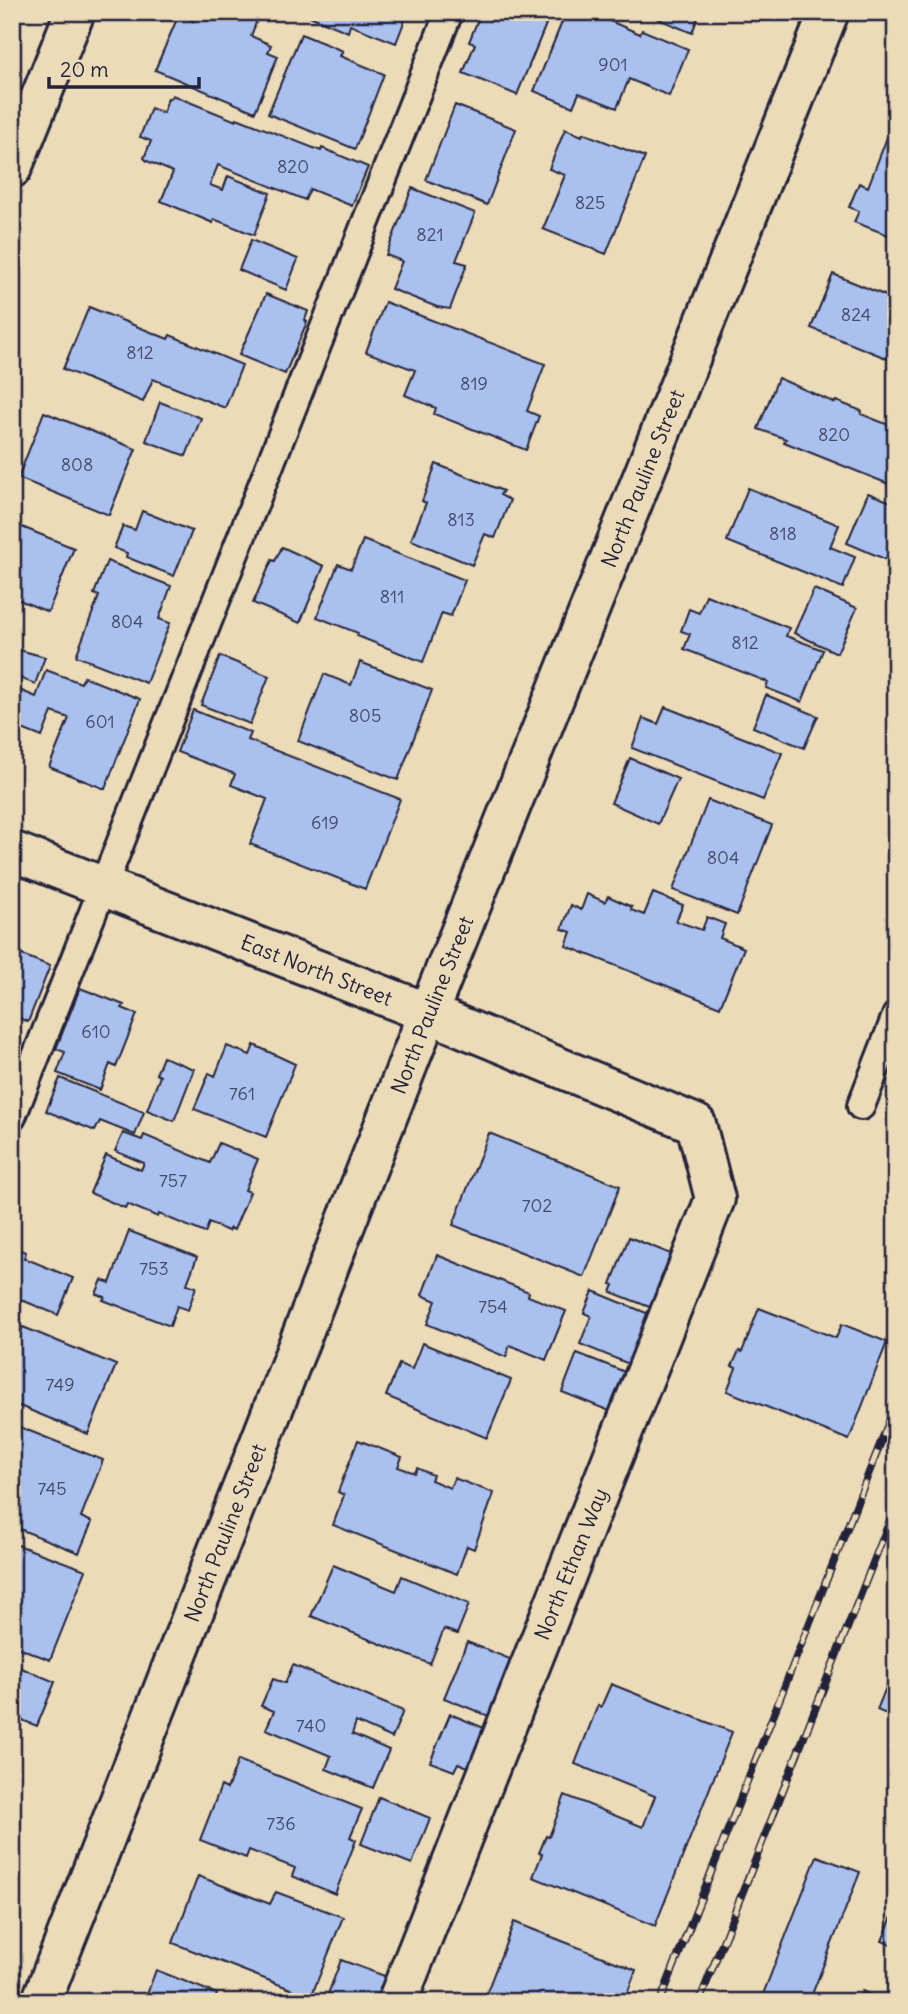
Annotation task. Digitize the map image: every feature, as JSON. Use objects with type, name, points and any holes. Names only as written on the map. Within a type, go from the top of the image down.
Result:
[{"type":"street","points":[[12,168],[75,12]]},
{"type":"street","name":"North Pauline Street","points":[[41,2002],[428,1013],[829,12]]},
{"type":"street","name":"East North Street","points":[[12,851],[428,1013],[696,1124]]},
{"type":"street","name":"North Ethan Way","points":[[397,2002],[715,1199],[696,1124]]},
{"type":"lane","points":[[12,1117],[449,12]]},
{"type":"lane","points":[[861,1106],[896,1016]]},
{"type":"building","points":[[197,12],[260,12],[251,36],[271,45],[268,52],[278,56],[255,112],[155,70],[179,14],[193,21]]},
{"type":"building","points":[[300,12],[408,12],[396,43],[350,25],[348,32]]},
{"type":"building","points":[[481,12],[551,12],[517,95],[463,73],[475,44],[469,42]]},
{"type":"building","points":[[566,12],[589,12],[640,34],[642,30],[688,49],[669,96],[629,79],[617,108],[579,93],[573,107],[534,91]]},
{"type":"building","points":[[642,12],[700,12],[692,33]]},
{"type":"building","points":[[301,34],[343,51],[340,56],[384,74],[355,149],[268,114]]},
{"type":"building","points":[[172,95],[236,121],[237,118],[368,167],[352,206],[310,189],[305,200],[218,165],[210,185],[223,190],[228,176],[270,193],[254,235],[214,219],[213,223],[161,201],[173,172],[144,158],[151,141],[140,137],[151,108],[163,113],[168,98]]},
{"type":"building","points":[[455,105],[516,129],[487,205],[426,180]]},
{"type":"building","points":[[891,127],[896,129],[896,238],[854,222],[859,211],[849,207],[859,183],[868,187]]},
{"type":"building","points":[[565,129],[582,136],[583,133],[645,157],[606,254],[543,229],[565,175],[549,169]]},
{"type":"building","points":[[412,188],[475,213],[456,261],[467,264],[450,309],[437,307],[391,289],[402,261],[386,255]]},
{"type":"building","points":[[251,240],[298,259],[286,290],[239,270]]},
{"type":"building","points":[[833,274],[896,300],[896,362],[811,328]]},
{"type":"building","points":[[266,294],[308,311],[305,320],[307,322],[285,374],[239,355]]},
{"type":"building","points":[[385,302],[545,364],[527,411],[539,416],[526,450],[434,414],[436,408],[405,395],[415,370],[366,352]]},
{"type":"building","points":[[89,307],[168,339],[170,335],[242,365],[225,408],[153,379],[143,402],[63,369]]},
{"type":"building","points":[[778,378],[835,403],[836,401],[862,411],[861,414],[896,428],[896,487],[758,429]]},
{"type":"building","points":[[160,402],[201,418],[186,456],[146,441]]},
{"type":"building","points":[[44,412],[136,449],[109,515],[18,478]]},
{"type":"building","points":[[436,464],[503,491],[500,495],[510,500],[495,538],[485,534],[472,565],[411,540],[426,503],[422,501]]},
{"type":"building","points":[[748,488],[839,525],[830,547],[855,557],[843,588],[727,541]]},
{"type":"building","points":[[868,493],[896,504],[894,563],[847,543]]},
{"type":"building","points":[[142,511],[192,531],[174,576],[126,557],[127,553],[114,548],[123,526],[135,530]]},
{"type":"building","points":[[12,523],[74,548],[48,612],[12,597]]},
{"type":"building","points":[[363,540],[465,580],[451,616],[442,613],[423,662],[317,617],[338,564],[351,569]]},
{"type":"building","points":[[282,547],[324,566],[300,623],[253,603],[272,560],[275,561]]},
{"type":"building","points":[[107,561],[171,586],[159,619],[170,623],[146,683],[76,656],[99,596],[94,594]]},
{"type":"building","points":[[814,589],[857,608],[837,653],[794,633]]},
{"type":"building","points":[[706,595],[789,628],[786,636],[823,650],[802,702],[766,688],[768,682],[684,649],[690,634],[681,631],[689,609],[699,613]]},
{"type":"building","points":[[12,648],[45,657],[35,684],[20,678],[17,689],[36,697],[46,670],[81,683],[84,677],[140,699],[105,789],[49,767],[69,718],[52,712],[42,737],[12,725]]},
{"type":"building","points":[[220,656],[269,676],[250,724],[201,705]]},
{"type":"building","points":[[360,662],[432,690],[398,780],[298,741],[324,674],[351,685]]},
{"type":"building","points":[[766,695],[818,716],[804,748],[753,727]]},
{"type":"building","points":[[665,707],[782,753],[763,800],[632,748],[643,718],[658,724]]},
{"type":"building","points":[[193,710],[251,733],[248,740],[400,799],[365,889],[250,844],[267,799],[231,785],[235,774],[177,752]]},
{"type":"building","points":[[630,758],[678,779],[658,824],[611,803]]},
{"type":"building","points":[[708,800],[772,825],[737,915],[673,890]]},
{"type":"building","points":[[653,893],[683,905],[676,921],[702,930],[707,917],[725,924],[720,938],[744,948],[720,1007],[566,946],[571,932],[562,929],[571,905],[581,910],[587,894],[605,902],[608,896],[644,915]]},
{"type":"building","points":[[12,951],[50,966],[28,1022],[12,1015]]},
{"type":"building","points":[[80,988],[124,1005],[122,1008],[137,1014],[116,1067],[110,1064],[100,1090],[57,1073],[65,1052],[56,1049]]},
{"type":"building","points":[[254,1045],[295,1064],[266,1137],[194,1109],[209,1073],[215,1076],[227,1046],[250,1055]]},
{"type":"building","points":[[163,1057],[194,1069],[174,1121],[147,1110],[160,1076],[156,1074]]},
{"type":"building","points":[[60,1078],[144,1112],[135,1135],[100,1121],[95,1131],[46,1111]]},
{"type":"building","points":[[123,1133],[142,1140],[144,1135],[210,1163],[219,1143],[258,1159],[245,1190],[250,1192],[234,1230],[230,1228],[228,1231],[209,1223],[205,1233],[159,1214],[158,1217],[127,1204],[125,1208],[90,1193],[106,1155],[141,1170],[144,1163],[115,1151]]},
{"type":"building","points":[[489,1133],[620,1186],[584,1277],[453,1225]]},
{"type":"building","points":[[129,1231],[197,1257],[187,1284],[196,1287],[188,1310],[177,1306],[170,1326],[103,1300],[105,1297],[96,1294],[102,1280],[110,1283]]},
{"type":"building","points":[[629,1237],[676,1256],[652,1308],[611,1292],[614,1285],[611,1284]]},
{"type":"building","points":[[12,1247],[26,1252],[24,1258],[73,1278],[58,1315],[12,1296]]},
{"type":"building","points":[[437,1255],[529,1292],[528,1296],[566,1311],[546,1360],[510,1345],[506,1357],[427,1324],[436,1301],[422,1295]]},
{"type":"building","points":[[593,1291],[649,1314],[629,1364],[580,1344],[591,1316],[584,1313]]},
{"type":"building","points":[[759,1308],[836,1338],[842,1324],[887,1342],[849,1440],[727,1391],[736,1368],[732,1366],[739,1351],[742,1352]]},
{"type":"building","points":[[23,1327],[116,1365],[88,1434],[12,1403],[12,1344],[16,1345]]},
{"type":"building","points":[[422,1343],[511,1380],[487,1438],[386,1396],[399,1364],[412,1369]]},
{"type":"building","points":[[577,1353],[633,1375],[617,1414],[562,1392]]},
{"type":"building","points":[[12,1424],[103,1460],[81,1517],[92,1522],[79,1553],[12,1526]]},
{"type":"building","points":[[358,1440],[402,1457],[398,1467],[415,1473],[417,1468],[433,1475],[431,1480],[450,1488],[454,1478],[494,1493],[474,1549],[467,1546],[457,1574],[333,1525],[344,1495],[338,1492]]},
{"type":"building","points":[[12,1543],[86,1570],[50,1660],[12,1645]]},
{"type":"building","points":[[333,1565],[396,1591],[402,1576],[469,1604],[457,1634],[444,1629],[430,1664],[311,1616]]},
{"type":"building","points":[[467,1642],[520,1663],[496,1719],[444,1698]]},
{"type":"building","points":[[896,1662],[896,1718],[877,1710]]},
{"type":"building","points":[[12,1664],[55,1682],[37,1726],[17,1718],[12,1731]]},
{"type":"building","points":[[293,1665],[403,1711],[392,1738],[356,1722],[352,1734],[389,1750],[373,1788],[326,1769],[331,1756],[266,1729],[274,1711],[261,1706],[273,1679],[285,1683]]},
{"type":"building","points":[[611,1684],[732,1732],[655,1926],[533,1877],[542,1854],[539,1853],[546,1836],[549,1837],[565,1795],[643,1827],[655,1796],[575,1764],[598,1705],[601,1707]]},
{"type":"building","points":[[450,1714],[489,1730],[473,1769],[458,1763],[454,1771],[430,1762]]},
{"type":"building","points":[[238,1760],[362,1809],[350,1837],[356,1840],[335,1894],[292,1876],[295,1868],[249,1850],[246,1858],[200,1840],[221,1786],[227,1789]]},
{"type":"building","points":[[379,1797],[430,1818],[412,1864],[361,1844]]},
{"type":"building","points":[[817,1856],[860,1872],[809,2002],[760,2002]]},
{"type":"building","points":[[198,1876],[270,1904],[276,1892],[343,1917],[311,1997],[173,1943]]},
{"type":"building","points":[[896,1907],[896,1947],[882,1941]]},
{"type":"building","points":[[514,1922],[636,1970],[624,2002],[483,2002]]},
{"type":"building","points":[[341,1960],[393,1979],[385,2002],[325,2002]]},
{"type":"building","points":[[156,1970],[217,1994],[214,2002],[144,2002]]},
{"type":"building","points":[[862,1991],[888,2002],[858,2002]]},
{"type":"railway","points":[[660,2002],[896,1404]]},
{"type":"railway","points":[[699,2002],[896,1505]]}]
